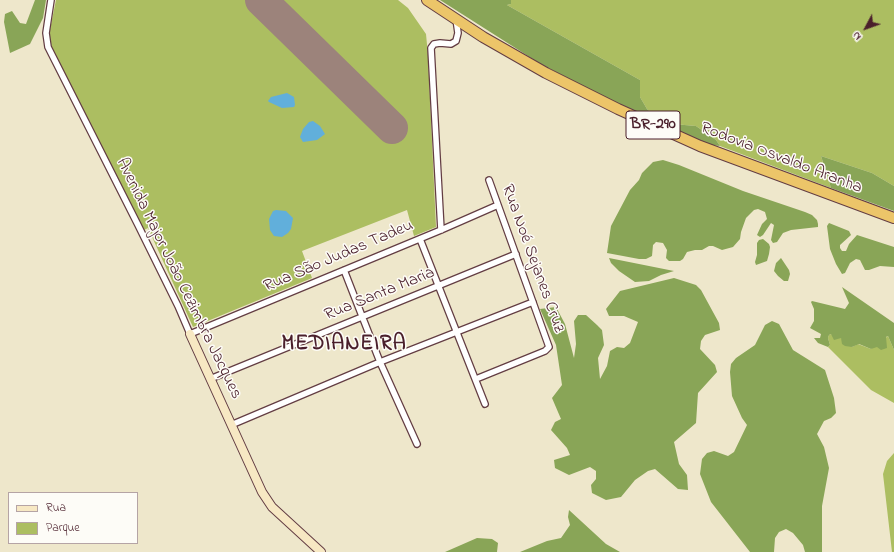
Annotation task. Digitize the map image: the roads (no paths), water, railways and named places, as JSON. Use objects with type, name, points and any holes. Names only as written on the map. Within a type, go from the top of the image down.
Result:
[{"type":"highway","name":"Rodovia Osvaldo Aranha","points":[[427,0],[483,37],[546,73],[618,109],[700,146],[894,218]]},
{"type":"street","name":"Avenida Major João Cezimbra Jacques","points":[[51,0],[46,33],[48,47],[178,306],[262,492],[272,507],[321,552]]},
{"type":"street","points":[[441,230],[431,48],[434,44],[451,44],[456,41],[458,33],[456,19]]},
{"type":"street","name":"Rua Noé Sejanes Cruz","points":[[476,379],[545,351],[549,347],[489,180]]},
{"type":"street","name":"Rua São Judas Tadeu","points":[[190,334],[420,239],[498,205]]},
{"type":"street","points":[[420,239],[486,404]]},
{"type":"street","name":"Rua Santa Maria","points":[[210,379],[516,254]]},
{"type":"street","points":[[344,270],[380,362],[417,444]]},
{"type":"street","points":[[231,425],[380,362],[533,302]]},
{"type":"water","points":[[287,93],[294,97],[294,107],[282,108],[268,101],[271,97]]},
{"type":"water","points":[[313,121],[320,126],[325,134],[317,140],[303,142],[300,137],[303,129],[309,122]]},
{"type":"water","points":[[273,211],[286,211],[293,218],[291,229],[282,237],[274,236],[270,230],[269,219]]},
{"type":"district","name":"MEDIANEIRA","points":[[344,346]]}]
